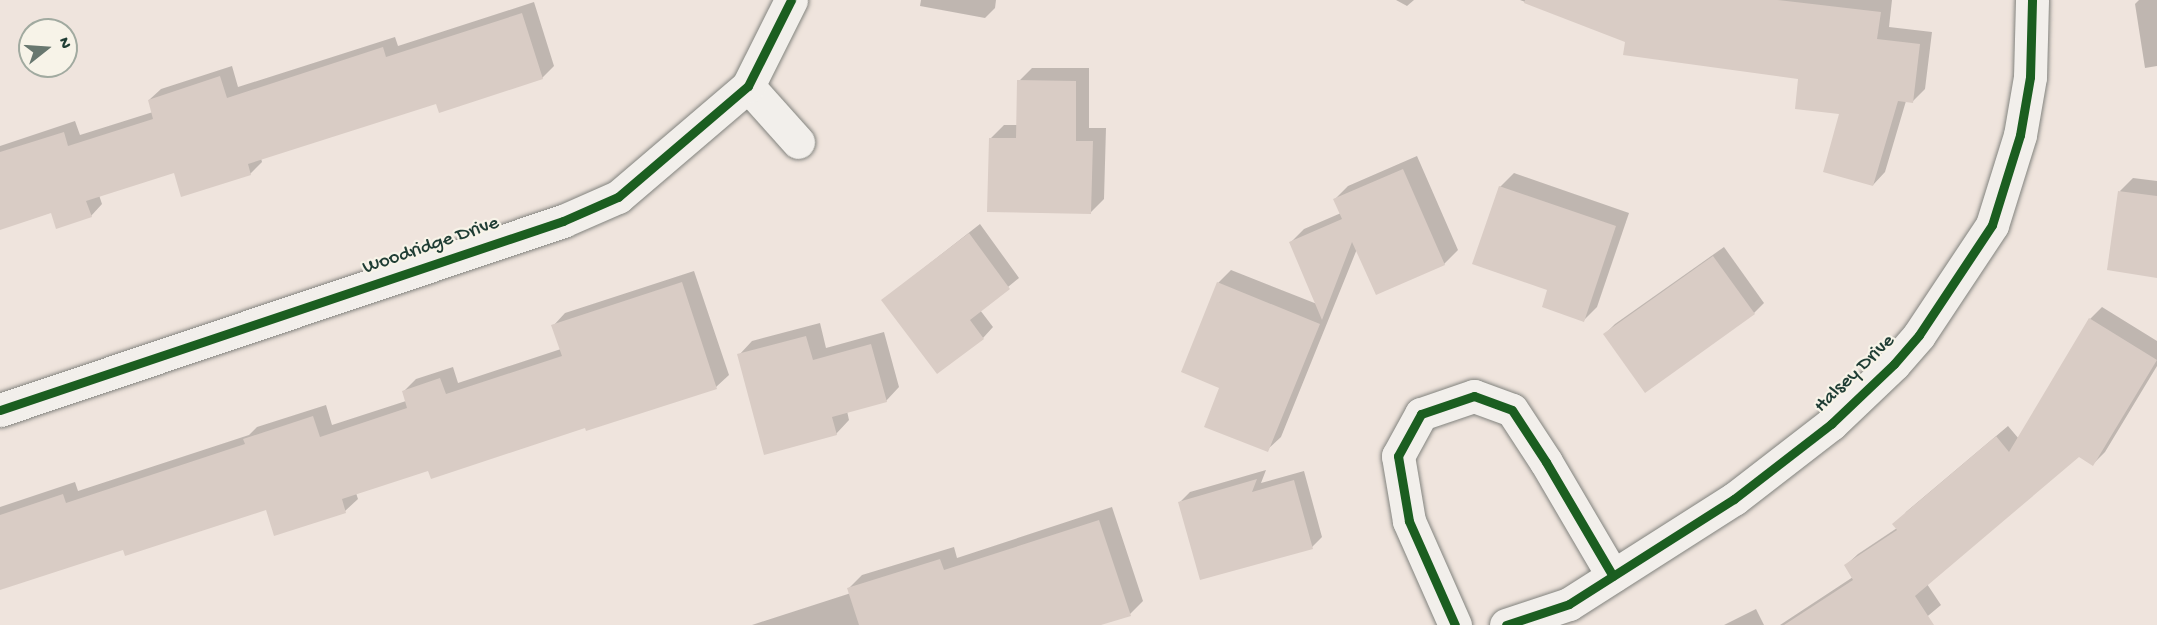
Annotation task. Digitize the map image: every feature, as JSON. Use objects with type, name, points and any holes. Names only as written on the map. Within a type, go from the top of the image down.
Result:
[{"type":"street","name":"Woodridge Drive","points":[[0,410],[563,221],[618,197],[748,86],[791,0]]},
{"type":"street","name":"Halsey Drive","points":[[1506,625],[1569,604],[1734,500],[1831,424],[1894,364],[1919,335],[1992,225],[2022,123],[2030,76],[2032,0]]},
{"type":"street","points":[[748,86],[798,142]]},
{"type":"street","points":[[1455,625],[1410,521],[1398,456],[1421,414],[1474,396],[1512,410],[1546,462],[1613,576]]},
{"type":"building","points":[[1525,0],[1777,0],[1881,12],[1877,39],[1920,44],[1913,103],[1898,101],[1873,186],[1823,172],[1839,114],[1795,109],[1798,79],[1623,55],[1625,42],[1524,3]]},
{"type":"building","points":[[522,13],[543,79],[439,113],[436,104],[248,164],[251,175],[181,197],[174,173],[86,201],[92,217],[56,229],[51,213],[0,230],[0,152],[64,132],[68,146],[153,119],[148,100],[220,76],[227,98],[383,47],[386,57]]},
{"type":"building","points":[[1017,80],[1076,81],[1076,141],[1093,141],[1091,214],[987,212],[989,138],[1016,138]]},
{"type":"building","points":[[1403,169],[1445,265],[1376,295],[1352,242],[1322,320],[1289,242],[1342,219],[1333,199]]},
{"type":"building","points":[[1499,186],[1616,226],[1584,322],[1542,307],[1547,290],[1472,264]]},
{"type":"building","points":[[2118,191],[2157,196],[2157,278],[2107,270]]},
{"type":"building","points":[[969,233],[1010,289],[970,320],[984,339],[937,374],[881,300]]},
{"type":"building","points":[[1713,256],[1755,314],[1645,393],[1603,334]]},
{"type":"building","points":[[682,282],[717,389],[586,431],[585,428],[431,479],[428,471],[342,499],[346,513],[274,536],[266,510],[125,556],[123,550],[0,590],[0,515],[63,494],[66,503],[245,444],[243,439],[313,416],[320,437],[407,408],[402,391],[440,378],[446,394],[562,356],[551,325]]},
{"type":"building","points":[[1217,282],[1320,324],[1268,452],[1204,427],[1219,388],[1181,372]]},
{"type":"building","points":[[2089,318],[2157,360],[2093,466],[2079,457],[1915,596],[1934,625],[1784,625],[1853,580],[1844,565],[1897,530],[1892,524],[1996,436],[2009,452]]},
{"type":"building","points":[[806,336],[813,360],[871,344],[887,402],[832,417],[837,435],[764,455],[737,354]]},
{"type":"building","points":[[1257,479],[1252,492],[1294,480],[1313,549],[1200,580],[1178,502]]},
{"type":"building","points":[[1099,520],[1131,616],[1101,625],[859,625],[847,588],[940,559],[944,570]]},
{"type":"cycle path","points":[[0,410],[563,221],[618,197],[748,86],[791,0]]},
{"type":"cycle path","points":[[1506,625],[1569,604],[1734,499],[1831,424],[1894,364],[1919,335],[1992,225],[2020,135],[2030,77],[2032,0]]},
{"type":"cycle path","points":[[1455,625],[1409,521],[1398,456],[1421,414],[1474,396],[1512,410],[1546,462],[1613,576]]}]
